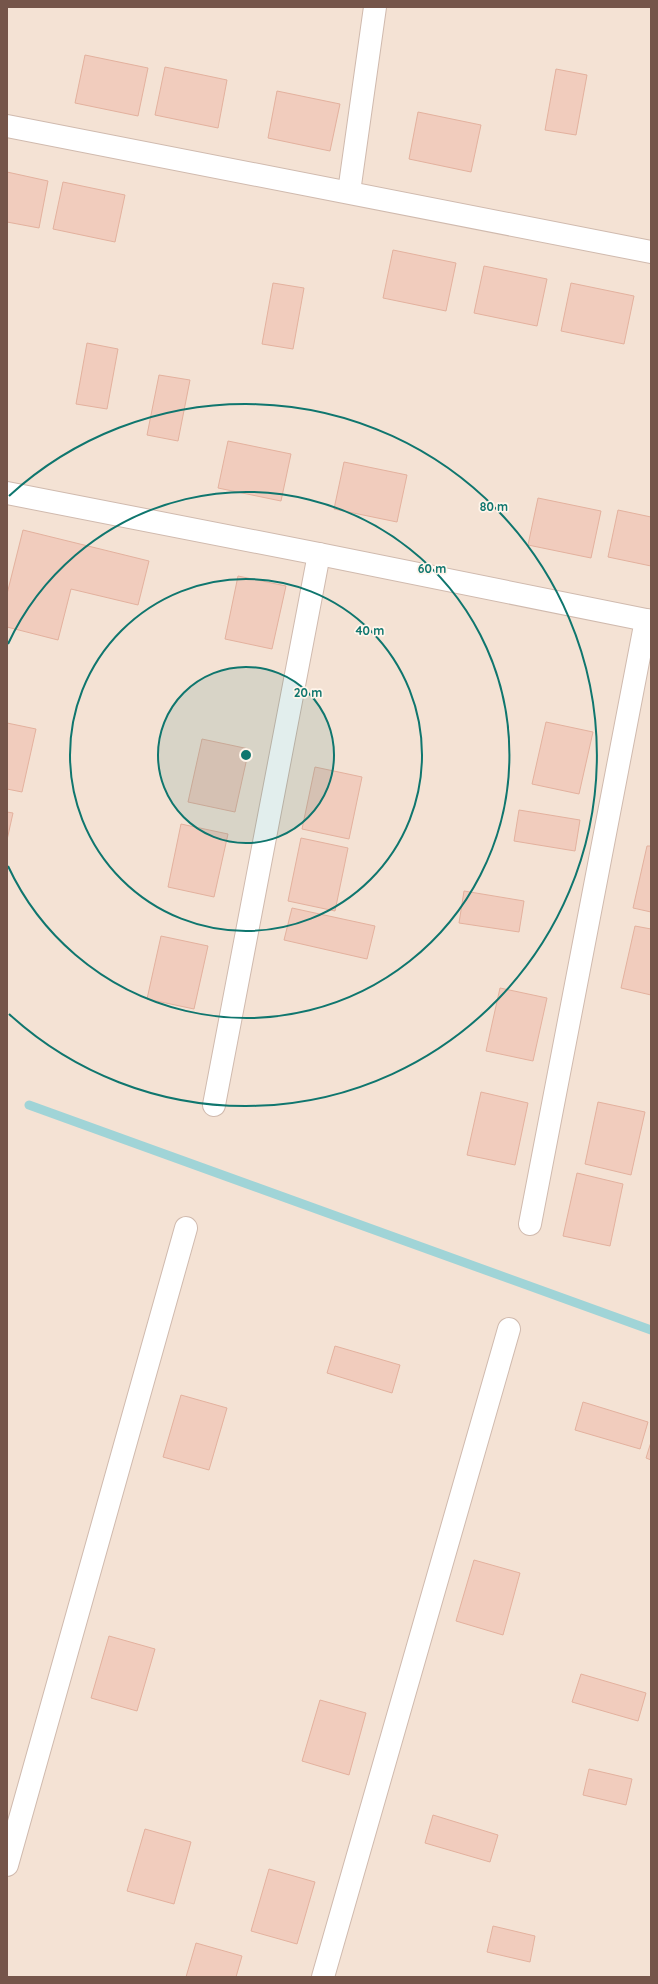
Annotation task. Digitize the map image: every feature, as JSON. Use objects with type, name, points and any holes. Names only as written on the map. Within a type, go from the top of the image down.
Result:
[{"type":"street","points":[[350,192],[375,7]]},
{"type":"street","points":[[7,126],[651,252]]},
{"type":"street","points":[[7,493],[649,621],[530,1224]]},
{"type":"street","points":[[214,1105],[319,554]]},
{"type":"street","points":[[7,1865],[186,1228]]},
{"type":"street","points":[[323,1977],[509,1329]]},
{"type":"shaded area","points":[[7,7],[651,7],[651,1977],[7,1977]]},
{"type":"building","points":[[85,55],[148,68],[138,116],[75,103]]},
{"type":"building","points":[[165,67],[227,80],[218,128],[155,115]]},
{"type":"building","points":[[556,69],[587,75],[576,135],[545,130]]},
{"type":"building","points":[[277,91],[340,104],[330,151],[268,138]]},
{"type":"building","points":[[418,112],[481,125],[471,172],[409,159]]},
{"type":"building","points":[[7,172],[48,181],[39,228],[7,222]]},
{"type":"building","points":[[63,182],[125,195],[115,242],[53,229]]},
{"type":"building","points":[[393,250],[456,263],[446,311],[383,298]]},
{"type":"building","points":[[484,266],[547,279],[537,326],[474,313]]},
{"type":"building","points":[[273,283],[304,288],[293,349],[262,344]]},
{"type":"building","points":[[571,283],[634,296],[624,344],[561,331]]},
{"type":"building","points":[[87,343],[118,349],[107,409],[76,404]]},
{"type":"building","points":[[159,375],[190,380],[178,441],[147,435]]},
{"type":"building","points":[[228,441],[291,454],[281,501],[218,488]]},
{"type":"building","points":[[344,462],[407,475],[397,522],[334,509]]},
{"type":"building","points":[[538,498],[601,511],[591,558],[528,545]]},
{"type":"building","points":[[618,510],[651,517],[651,566],[608,557]]},
{"type":"building","points":[[23,530],[149,561],[138,605],[71,589],[58,640],[7,627],[7,594]]},
{"type":"building","points":[[238,576],[286,586],[272,649],[225,639]]},
{"type":"building","points":[[546,722],[593,732],[579,794],[532,784]]},
{"type":"building","points":[[7,723],[36,729],[22,792],[7,789]]},
{"type":"building","points":[[202,739],[249,749],[235,812],[188,802]]},
{"type":"building","points":[[315,767],[362,777],[349,839],[302,829]]},
{"type":"building","points":[[519,810],[580,820],[575,851],[514,841]]},
{"type":"building","points":[[7,812],[13,813],[7,840]]},
{"type":"building","points":[[181,824],[228,834],[214,897],[168,887]]},
{"type":"building","points":[[301,838],[348,848],[335,911],[288,901]]},
{"type":"building","points":[[647,846],[651,846],[651,912],[633,908]]},
{"type":"building","points":[[464,891],[524,901],[519,932],[459,923]]},
{"type":"building","points":[[292,908],[375,926],[367,959],[284,940]]},
{"type":"building","points":[[635,926],[651,929],[651,995],[621,988]]},
{"type":"building","points":[[161,936],[208,946],[194,1009],[147,999]]},
{"type":"building","points":[[500,988],[547,998],[533,1061],[486,1051]]},
{"type":"building","points":[[481,1092],[528,1103],[515,1165],[467,1155]]},
{"type":"building","points":[[598,1102],[645,1112],[631,1175],[585,1164]]},
{"type":"building","points":[[577,1173],[623,1184],[610,1246],[563,1236]]},
{"type":"building","points":[[335,1346],[400,1365],[392,1393],[327,1373]]},
{"type":"building","points":[[181,1395],[227,1408],[209,1470],[163,1457]]},
{"type":"building","points":[[583,1402],[648,1422],[640,1449],[575,1430]]},
{"type":"building","points":[[651,1442],[651,1460],[646,1458]]},
{"type":"building","points":[[474,1560],[520,1573],[503,1635],[456,1621]]},
{"type":"building","points":[[109,1636],[155,1649],[137,1711],[91,1698]]},
{"type":"building","points":[[581,1674],[646,1693],[638,1721],[572,1702]]},
{"type":"building","points":[[320,1700],[366,1713],[349,1775],[302,1761]]},
{"type":"building","points":[[589,1769],[632,1779],[626,1805],[583,1795]]},
{"type":"building","points":[[433,1815],[498,1835],[490,1862],[425,1843]]},
{"type":"building","points":[[145,1829],[191,1842],[174,1904],[127,1891]]},
{"type":"building","points":[[269,1869],[315,1882],[297,1944],[251,1931]]},
{"type":"building","points":[[493,1926],[535,1936],[530,1962],[487,1952]]},
{"type":"building","points":[[196,1943],[242,1956],[236,1977],[186,1977]]},
{"type":"waterway","points":[[29,1105],[651,1330]]}]
